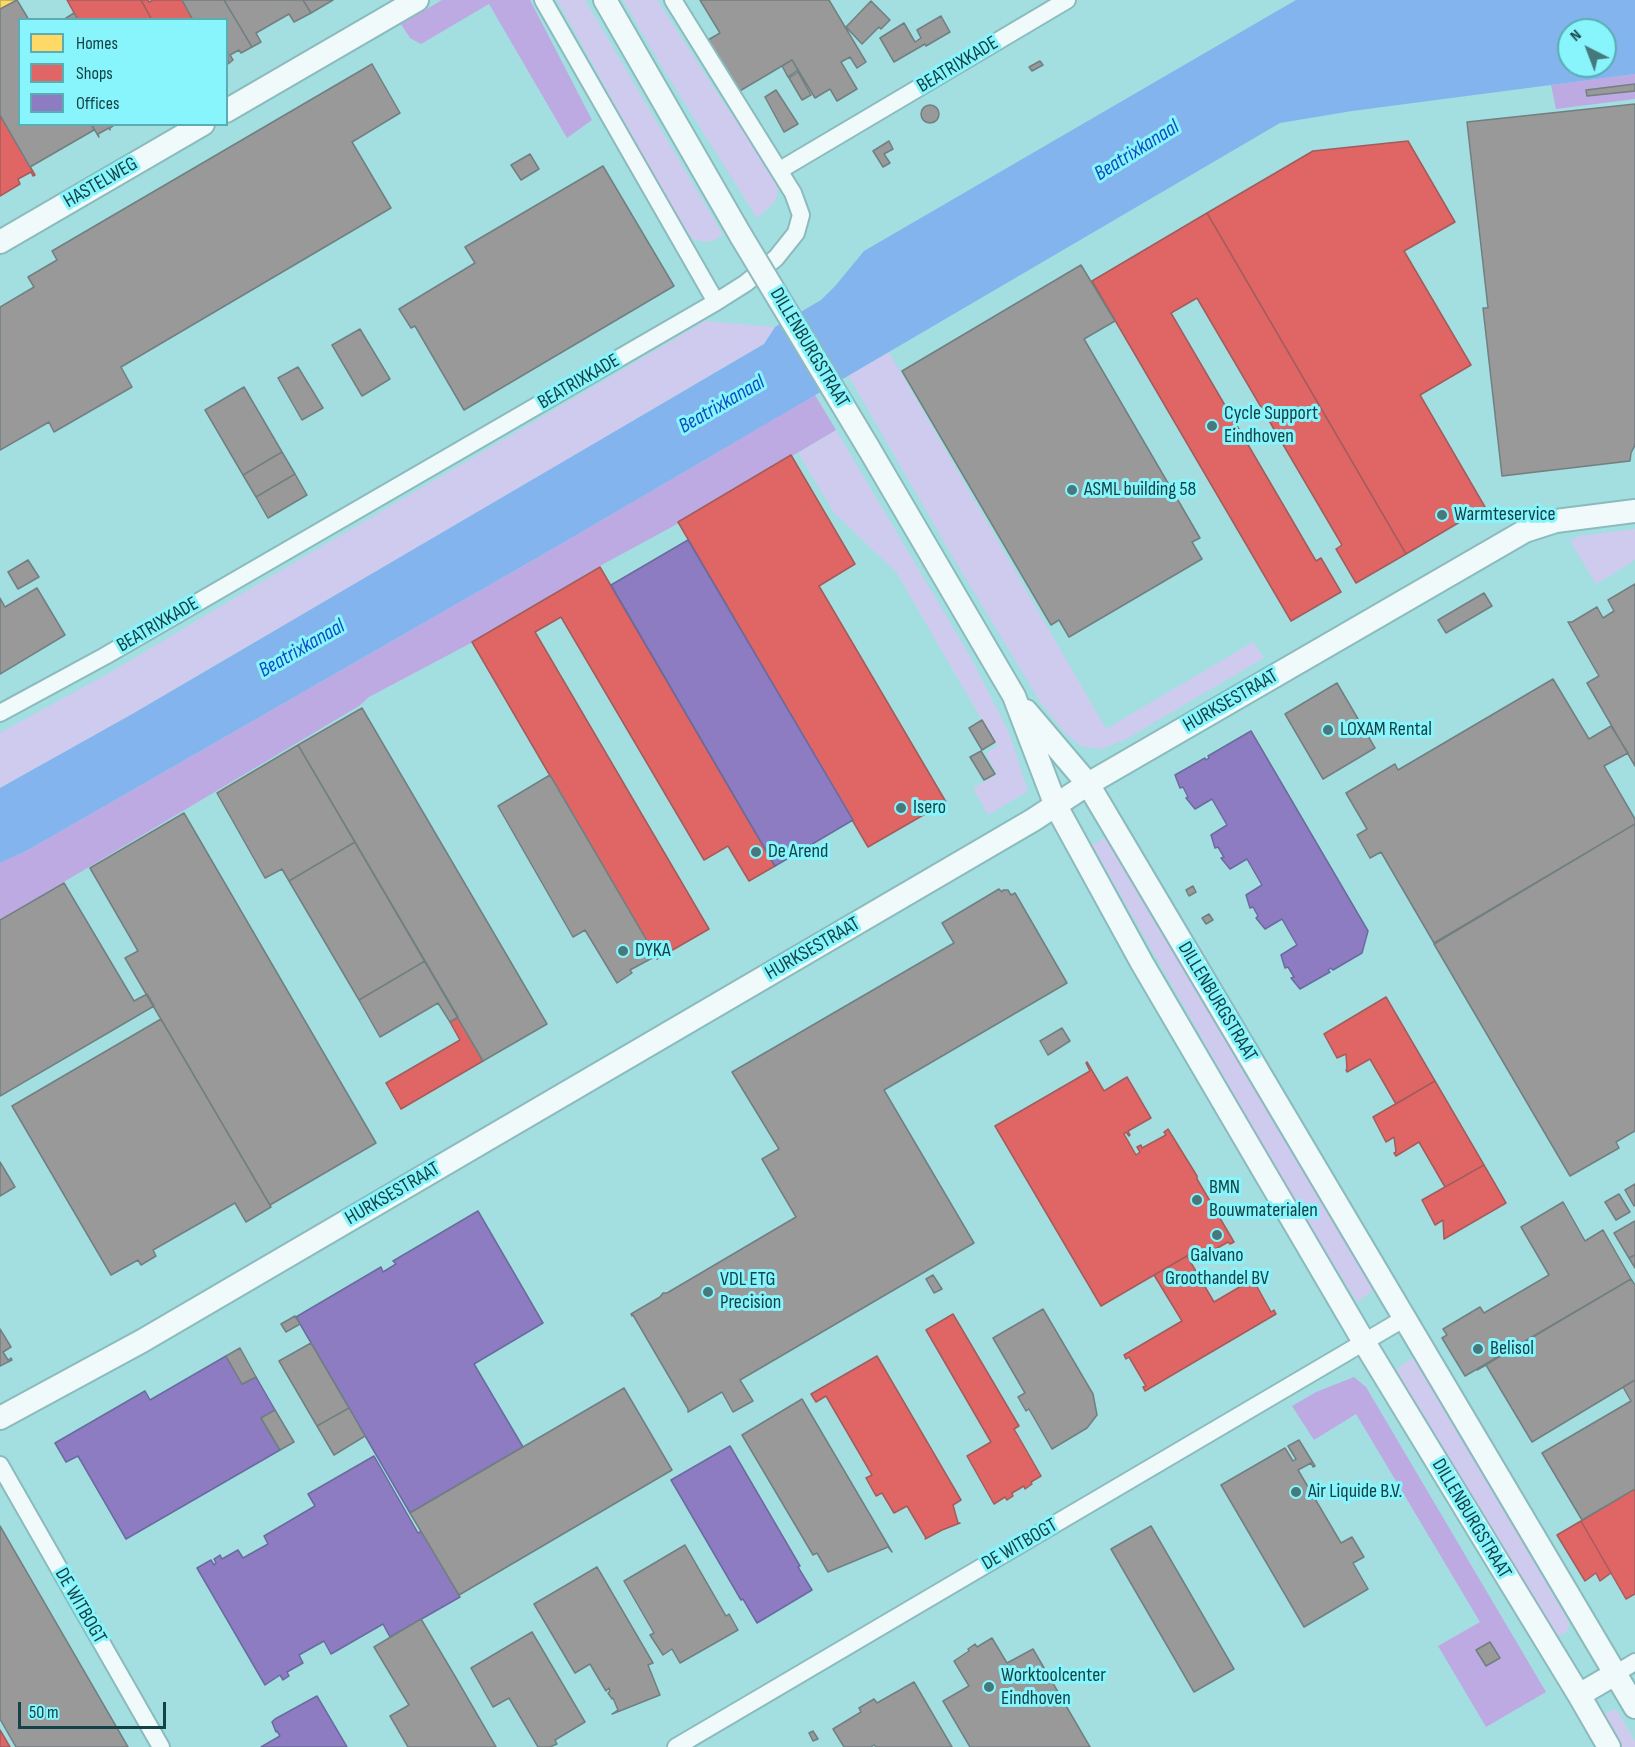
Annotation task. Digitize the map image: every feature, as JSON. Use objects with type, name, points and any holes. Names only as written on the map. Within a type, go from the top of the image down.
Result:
[{"type":"street","points":[[228,110],[417,0]]},
{"type":"street","points":[[543,0],[716,302]]},
{"type":"street","name":"DILLENBURGSTRAAT","points":[[605,0],[741,236],[1014,696],[1056,806],[1142,963],[1364,1342],[1609,1747]]},
{"type":"street","points":[[673,0],[780,170]]},
{"type":"street","name":"BEATRIXKADE","points":[[0,713],[105,656],[746,283],[776,258],[796,233],[801,214],[794,194],[780,170],[1067,0]]},
{"type":"street","name":"HASTELWEG","points":[[0,242],[200,126]]},
{"type":"street","name":"HURKSESTRAAT","points":[[0,1418],[142,1341],[1056,806],[1088,784],[1525,531],[1556,521],[1635,511]]},
{"type":"street","name":"DILLENBURGSTRAAT","points":[[1014,696],[1088,784],[1635,1707]]},
{"type":"street","points":[[1364,1342],[1405,1318]]},
{"type":"street","name":"DE WITBOGT","points":[[676,1747],[1364,1342]]},
{"type":"street","name":"DE WITBOGT","points":[[0,1465],[161,1747]]},
{"type":"street","points":[[1579,1695],[1635,1662]]},
{"type":"shaded area","points":[[442,0],[530,0],[592,120],[567,138],[489,4],[421,44],[410,38],[401,24]]},
{"type":"shaded area","points":[[557,0],[585,0],[723,235],[709,242],[695,240],[684,230]]},
{"type":"shaded area","points":[[623,0],[657,0],[725,105],[773,172],[778,189],[775,202],[757,218],[665,72]]},
{"type":"shaded area","points":[[1635,74],[1635,99],[1556,109],[1551,85]]},
{"type":"shaded area","points":[[705,321],[775,327],[764,344],[134,713],[0,788],[0,733],[109,673]]},
{"type":"shaded area","points":[[889,352],[1106,729],[1253,642],[1264,658],[1126,739],[1102,749],[1082,747],[1064,732],[1041,703],[954,559],[848,375]]},
{"type":"shaded area","points":[[815,395],[836,430],[471,643],[369,697],[359,706],[0,920],[0,863],[28,850],[561,544]]},
{"type":"shaded area","points":[[836,430],[970,656],[1009,733],[1028,791],[988,815],[973,788],[997,774],[986,754],[997,746],[896,572],[834,513],[798,453]]},
{"type":"shaded area","points":[[1635,529],[1635,560],[1596,584],[1570,541],[1579,536]]},
{"type":"shaded area","points":[[1108,836],[1172,949],[1375,1289],[1357,1302],[1286,1186],[1092,845]]},
{"type":"shaded area","points":[[1414,1357],[1569,1622],[1568,1630],[1562,1635],[1553,1635],[1545,1627],[1396,1369]]},
{"type":"shaded area","points":[[1354,1377],[1366,1387],[1546,1692],[1486,1727],[1438,1646],[1480,1622],[1356,1414],[1314,1440],[1292,1406],[1316,1392]]},
{"type":"shaded area","points":[[1614,1709],[1635,1741],[1635,1747],[1620,1747],[1604,1720],[1605,1714]]},
{"type":"water","name":"Beatrixkanaal","points":[[1296,0],[1635,0],[1635,74],[1617,76],[1617,18],[1557,18],[1557,78],[1604,78],[1352,111],[1280,123],[561,544],[28,850],[0,863],[0,788],[134,713],[764,344],[775,327],[821,300],[864,251]]},
{"type":"building: Homes","points":[[0,0],[16,0],[16,1],[0,9]]},
{"type":"building: Shops","points":[[67,0],[141,0],[151,18],[77,18]]},
{"type":"building: Shops","points":[[141,0],[149,2],[182,0],[192,18],[151,18]]},
{"type":"building: Shops","points":[[0,115],[35,175],[33,176],[31,172],[18,179],[20,184],[0,196]]},
{"type":"building: Shops","points":[[1408,141],[1455,222],[1404,251],[1471,365],[1420,395],[1485,507],[1406,554],[1207,213],[1313,151]]},
{"type":"building: Shops","points":[[1207,213],[1406,554],[1356,583],[1336,549],[1342,545],[1197,298],[1171,313],[1316,561],[1321,558],[1341,592],[1291,621],[1092,281]]},
{"type":"building: Shops","points":[[791,455],[855,564],[819,586],[946,802],[868,847],[678,522]]},
{"type":"building: Shops","points":[[600,567],[775,866],[749,881],[728,846],[704,860],[561,617],[535,632],[709,929],[657,959],[472,642]]},
{"type":"building: Shops","points":[[1386,997],[1435,1081],[1396,1104],[1370,1059],[1347,1072],[1346,1054],[1337,1058],[1324,1034]]},
{"type":"building: Shops","points":[[458,1017],[483,1061],[401,1109],[386,1083],[460,1040],[450,1022]]},
{"type":"building: Shops","points":[[1087,1062],[1104,1091],[1127,1077],[1151,1118],[1128,1131],[1129,1136],[1126,1132],[1124,1134],[1136,1155],[1140,1152],[1137,1147],[1141,1145],[1142,1148],[1166,1135],[1164,1132],[1168,1129],[1234,1242],[1230,1244],[1228,1242],[1205,1255],[1207,1258],[1203,1260],[1197,1250],[1101,1306],[995,1126],[1090,1071]]},
{"type":"building: Shops","points":[[1435,1081],[1484,1165],[1445,1187],[1419,1142],[1396,1156],[1394,1137],[1386,1142],[1373,1117]]},
{"type":"building: Shops","points":[[1484,1165],[1506,1203],[1444,1239],[1443,1220],[1435,1225],[1422,1200]]},
{"type":"building: Shops","points":[[1187,1256],[1214,1302],[1255,1278],[1257,1282],[1255,1283],[1271,1312],[1274,1310],[1276,1314],[1145,1391],[1143,1387],[1146,1386],[1129,1357],[1126,1359],[1124,1355],[1182,1321],[1154,1275]]},
{"type":"building: Shops","points":[[953,1314],[1019,1426],[1014,1429],[1041,1476],[1025,1489],[1024,1486],[1012,1493],[1013,1496],[1007,1500],[1005,1497],[994,1504],[967,1456],[991,1442],[926,1330]]},
{"type":"building: Shops","points":[[877,1356],[961,1500],[953,1505],[958,1523],[960,1523],[925,1539],[907,1506],[894,1513],[882,1493],[876,1496],[866,1478],[872,1475],[826,1396],[816,1402],[811,1394]]},
{"type":"building: Shops","points":[[1635,1489],[1635,1594],[1626,1599],[1581,1521]]},
{"type":"building: Shops","points":[[1581,1521],[1611,1573],[1600,1581],[1596,1573],[1585,1581],[1557,1535]]},
{"type":"building: Shops","points":[[0,1730],[10,1747],[0,1747]]},
{"type":"building: Offices","points":[[688,540],[853,820],[775,866],[611,585]]},
{"type":"building: Offices","points":[[1251,731],[1368,931],[1362,953],[1333,970],[1331,968],[1328,970],[1330,972],[1300,989],[1291,978],[1294,977],[1288,967],[1285,968],[1281,955],[1297,945],[1282,919],[1265,929],[1256,918],[1258,916],[1253,907],[1250,908],[1246,895],[1262,885],[1247,859],[1230,869],[1221,858],[1224,857],[1218,847],[1215,848],[1211,835],[1227,825],[1212,799],[1195,809],[1186,798],[1188,797],[1183,787],[1180,788],[1175,775],[1205,758],[1206,760],[1208,756]]},
{"type":"building: Offices","points":[[478,1211],[543,1323],[474,1364],[523,1447],[410,1513],[296,1317],[381,1267],[383,1272],[396,1264],[393,1261]]},
{"type":"building: Offices","points":[[226,1356],[242,1384],[256,1377],[275,1410],[261,1418],[280,1450],[126,1539],[78,1456],[66,1462],[55,1443],[145,1391],[150,1400]]},
{"type":"building: Offices","points":[[730,1446],[812,1590],[757,1623],[743,1599],[741,1600],[671,1480]]},
{"type":"building: Offices","points":[[374,1456],[418,1533],[422,1531],[460,1597],[390,1637],[383,1624],[331,1654],[324,1641],[299,1655],[303,1663],[287,1672],[289,1676],[283,1680],[280,1675],[265,1685],[197,1568],[211,1560],[214,1565],[216,1563],[214,1559],[220,1555],[222,1559],[238,1550],[243,1558],[268,1544],[264,1536],[315,1506],[308,1494]]},
{"type":"building: Offices","points":[[317,1696],[347,1747],[261,1747],[280,1736],[272,1722],[275,1719]]},
{"type":"building: Industry","points":[[17,0],[28,18],[18,18],[18,126],[92,126],[94,130],[30,167],[0,115],[0,9]]},
{"type":"building: Industry","points":[[182,0],[224,0],[252,47],[241,53],[239,50],[230,55],[233,60],[228,64],[228,18],[192,18]]},
{"type":"building: Industry","points":[[224,0],[303,0],[311,13],[294,22],[289,14],[256,33],[261,42],[252,47]]},
{"type":"building: Industry","points":[[303,0],[333,0],[311,13]]},
{"type":"building: Industry","points":[[700,0],[829,0],[866,62],[857,68],[850,57],[841,62],[857,89],[837,101],[830,89],[815,98],[792,60],[738,92],[708,40],[720,33]]},
{"type":"building: Industry","points":[[871,1],[890,20],[881,29],[879,27],[862,44],[846,27]]},
{"type":"building: Industry","points":[[74,13],[77,18],[66,18]]},
{"type":"building: Industry","points":[[941,16],[950,32],[894,62],[880,38],[904,23],[915,42],[921,38],[917,30]]},
{"type":"building: Industry","points":[[792,60],[798,70],[788,77],[782,66]]},
{"type":"building: Industry","points":[[1040,61],[1043,65],[1032,71],[1029,67]]},
{"type":"building: Industry","points":[[372,64],[400,113],[352,142],[391,208],[121,367],[132,387],[54,432],[49,422],[0,450],[0,307],[34,287],[28,277],[57,260],[52,251]]},
{"type":"building: Industry","points":[[798,72],[811,95],[802,100],[789,78]]},
{"type":"building: Industry","points":[[1635,84],[1635,91],[1587,96],[1586,90]]},
{"type":"building: Industry","points":[[776,90],[798,124],[784,132],[765,97]]},
{"type":"building: Industry","points":[[1635,104],[1635,445],[1630,461],[1502,476],[1483,308],[1488,308],[1467,122]]},
{"type":"building: Industry","points":[[930,105],[936,108],[939,114],[936,120],[930,123],[924,120],[921,114],[924,108]]},
{"type":"building: Industry","points":[[92,126],[113,126],[110,130],[109,128],[98,134],[99,137]]},
{"type":"building: Industry","points":[[889,141],[893,149],[884,154],[890,163],[883,167],[873,151]]},
{"type":"building: Industry","points":[[530,154],[539,169],[521,180],[511,165]]},
{"type":"building: Industry","points":[[603,166],[674,286],[464,410],[415,326],[411,328],[399,309],[475,263],[465,247]]},
{"type":"building: Industry","name":"ASML building 58","points":[[1081,265],[1115,321],[1084,339],[1200,538],[1192,542],[1202,559],[1069,637],[1059,620],[1051,625],[902,371]]},
{"type":"building: Industry","points":[[360,329],[390,379],[362,396],[332,345]]},
{"type":"building: Industry","points":[[298,367],[323,408],[302,420],[278,378]]},
{"type":"building: Industry","points":[[244,387],[282,452],[243,475],[205,410]]},
{"type":"building: Industry","points":[[282,452],[295,474],[256,497],[243,475]]},
{"type":"building: Industry","points":[[295,474],[307,495],[268,518],[256,497]]},
{"type":"building: Industry","points":[[28,560],[39,577],[18,589],[8,572]]},
{"type":"building: Industry","points":[[1635,584],[1635,766],[1587,683],[1599,676],[1568,622],[1572,622],[1597,607],[1603,618],[1614,611],[1608,600]]},
{"type":"building: Industry","points":[[37,588],[65,635],[0,674],[0,598],[5,607]]},
{"type":"building: Industry","points":[[1484,593],[1492,606],[1446,633],[1438,620]]},
{"type":"building: Industry","points":[[1553,679],[1589,739],[1611,726],[1628,753],[1604,766],[1635,819],[1635,824],[1434,943],[1381,852],[1370,858],[1357,835],[1367,829],[1346,793],[1395,764],[1398,770]]},
{"type":"building: Industry","points":[[1337,683],[1375,748],[1323,779],[1285,714]]},
{"type":"building: Industry","points":[[362,708],[547,1024],[483,1061],[298,745]]},
{"type":"building: Industry","points":[[982,720],[995,742],[982,750],[969,728]]},
{"type":"building: Industry","points":[[298,745],[355,842],[289,881],[282,869],[265,878],[217,793]]},
{"type":"building: Industry","points":[[981,751],[995,774],[984,780],[970,757]]},
{"type":"building: Industry","points":[[550,775],[656,956],[630,970],[632,973],[617,983],[585,930],[573,937],[498,806]]},
{"type":"building: Industry","points":[[184,813],[376,1143],[270,1205],[125,958],[138,951],[90,868]]},
{"type":"building: Industry","points":[[1635,824],[1635,1131],[1616,1142],[1619,1148],[1570,1176],[1434,944]]},
{"type":"building: Industry","points":[[355,842],[425,961],[359,1000],[289,881]]},
{"type":"building: Industry","points":[[64,883],[134,1001],[147,994],[154,1006],[0,1096],[0,920]]},
{"type":"building: Industry","points":[[1193,886],[1196,892],[1189,896],[1186,890]]},
{"type":"building: Industry","points":[[999,889],[1002,892],[1008,890],[1011,895],[1015,893],[1067,983],[884,1090],[974,1243],[740,1380],[753,1401],[733,1412],[722,1392],[688,1412],[631,1314],[663,1293],[667,1293],[796,1217],[762,1159],[779,1149],[732,1072],[954,943],[942,923]]},
{"type":"building: Industry","points":[[1209,914],[1213,920],[1206,924],[1202,918]]},
{"type":"building: Industry","points":[[425,961],[458,1017],[450,1022],[438,1003],[380,1037],[359,1000]]},
{"type":"building: Industry","points":[[161,1019],[271,1207],[246,1222],[235,1203],[153,1250],[156,1256],[141,1265],[138,1260],[111,1275],[12,1106]]},
{"type":"building: Industry","points":[[1062,1028],[1070,1041],[1048,1055],[1040,1041]]},
{"type":"building: Industry","points":[[0,1162],[15,1187],[0,1196]]},
{"type":"building: Industry","points":[[1635,1184],[1635,1205],[1634,1206],[1625,1190]]},
{"type":"building: Industry","points":[[1619,1194],[1630,1212],[1616,1220],[1605,1202]]},
{"type":"building: Industry","points":[[1563,1202],[1585,1241],[1603,1230],[1631,1279],[1465,1376],[1442,1338],[1447,1335],[1443,1329],[1480,1307],[1484,1313],[1549,1275],[1521,1227]]},
{"type":"building: Industry","points":[[1635,1221],[1635,1255],[1629,1258],[1614,1233]]},
{"type":"building: Industry","points":[[1635,1255],[1635,1268],[1629,1258]]},
{"type":"building: Industry","points":[[933,1275],[942,1289],[934,1293],[926,1279]]},
{"type":"building: Industry","points":[[1631,1279],[1635,1285],[1635,1380],[1532,1442],[1486,1365],[1477,1370]]},
{"type":"building: Industry","points":[[1043,1309],[1093,1394],[1097,1415],[1087,1428],[1052,1449],[1029,1409],[1026,1411],[1018,1397],[1025,1393],[993,1338]]},
{"type":"building: Industry","points":[[295,1316],[300,1324],[286,1332],[281,1324]]},
{"type":"building: Industry","points":[[0,1329],[11,1347],[3,1352],[8,1360],[11,1358],[12,1360],[0,1366]]},
{"type":"building: Industry","points":[[311,1343],[349,1408],[317,1426],[279,1361]]},
{"type":"building: Industry","points":[[240,1348],[256,1377],[242,1384],[226,1356]]},
{"type":"building: Industry","points":[[1635,1380],[1635,1489],[1582,1520],[1542,1453],[1631,1401],[1623,1387]]},
{"type":"building: Industry","points":[[624,1388],[672,1470],[459,1595],[410,1513]]},
{"type":"building: Industry","points":[[802,1399],[892,1552],[888,1547],[828,1572],[817,1553],[813,1555],[742,1435]]},
{"type":"building: Industry","points":[[349,1408],[365,1436],[334,1455],[317,1426]]},
{"type":"building: Industry","points":[[275,1410],[294,1442],[280,1450],[261,1418]]},
{"type":"building: Industry","points":[[1299,1440],[1315,1466],[1313,1467],[1311,1463],[1298,1470],[1341,1543],[1352,1537],[1364,1557],[1353,1563],[1368,1589],[1304,1627],[1221,1485],[1285,1448],[1293,1461],[1296,1459],[1288,1446]]},
{"type":"building: Industry","points":[[0,1526],[128,1747],[16,1747],[0,1719]]},
{"type":"building: Industry","points":[[1151,1526],[1234,1669],[1194,1692],[1111,1549]]},
{"type":"building: Industry","points":[[685,1545],[726,1616],[729,1614],[738,1630],[680,1663],[672,1649],[663,1655],[650,1635],[654,1633],[624,1581]]},
{"type":"building: Industry","points":[[597,1567],[653,1663],[648,1665],[660,1695],[612,1714],[618,1710],[608,1693],[609,1688],[606,1691],[590,1664],[575,1673],[534,1604]]},
{"type":"building: Industry","points":[[421,1619],[496,1747],[408,1747],[390,1716],[409,1705],[374,1647]]},
{"type":"building: Industry","points":[[532,1632],[585,1722],[555,1740],[557,1744],[550,1747],[538,1747],[509,1698],[493,1707],[471,1668]]},
{"type":"building: Industry","points":[[992,1638],[1007,1663],[1033,1649],[1090,1747],[970,1747],[943,1701],[969,1686],[954,1661],[975,1644],[977,1647]]},
{"type":"building: Industry","points":[[1490,1642],[1500,1658],[1486,1666],[1476,1650]]},
{"type":"building: Industry","points":[[914,1682],[952,1747],[876,1747],[874,1745],[844,1747],[833,1729],[861,1712],[859,1708],[874,1699],[877,1703]]},
{"type":"building: Industry","points":[[813,1731],[818,1739],[813,1741],[809,1733]]},
{"type":"place","name":"Cycle Support Eindhoven","points":[[1212,426]]},
{"type":"place","name":"ASML building 58","points":[[1072,490]]},
{"type":"place","name":"Warmteservice","points":[[1442,515]]},
{"type":"place","name":"LOXAM Rental","points":[[1328,730]]},
{"type":"place","name":"Isero","points":[[901,808]]},
{"type":"place","name":"De Arend","points":[[756,852]]},
{"type":"place","name":"DYKA","points":[[623,951]]},
{"type":"place","name":"BMN Bouwmaterialen","points":[[1197,1200]]},
{"type":"place","name":"Galvano Groothandel BV","points":[[1217,1235]]},
{"type":"place","name":"VDL ETG Precision","points":[[708,1292]]},
{"type":"place","name":"Belisol","points":[[1478,1349]]},
{"type":"place","name":"Air Liquide B.V.","points":[[1296,1492]]},
{"type":"place","name":"Worktoolcenter Eindhoven","points":[[989,1687]]}]
